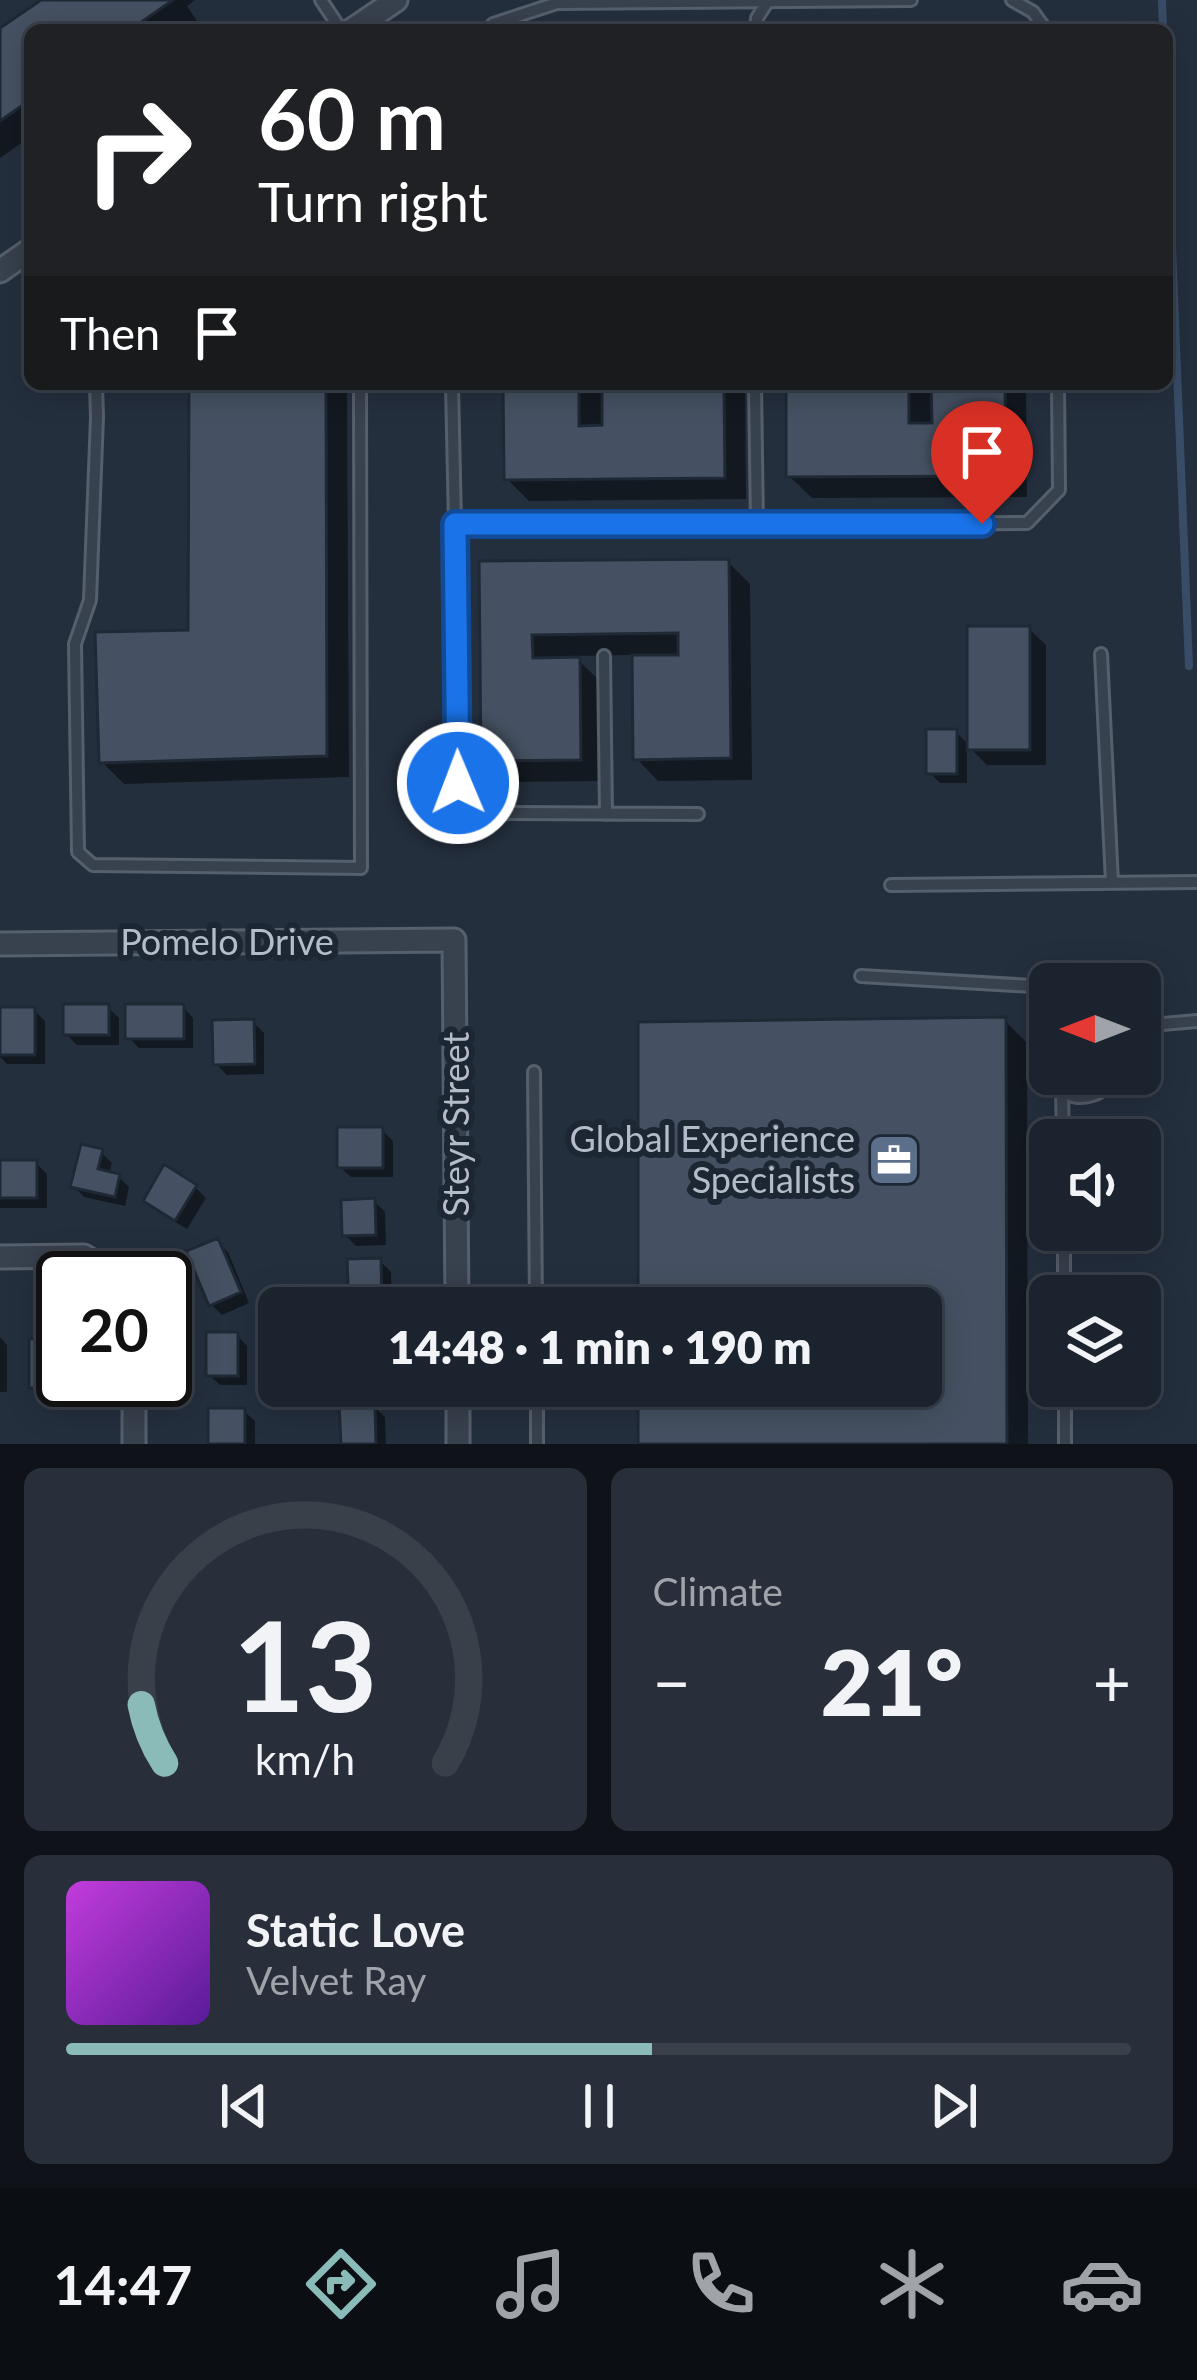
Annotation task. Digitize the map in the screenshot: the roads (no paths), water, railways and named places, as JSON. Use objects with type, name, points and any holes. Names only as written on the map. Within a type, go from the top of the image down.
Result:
[{"type":"street","points":[[361,24],[396,0]]},
{"type":"street","name":"Pomelo Drive","points":[[0,944],[454,940]]},
{"type":"street","name":"Steyr Street","points":[[454,940],[457,1287]]},
{"type":"street","points":[[0,1257],[36,1257]]},
{"type":"street","points":[[134,1407],[134,1444]]},
{"type":"street","points":[[458,1407],[458,1444]]},
{"type":"lane","points":[[493,24],[556,3],[911,0]]},
{"type":"lane","points":[[1012,0],[1033,12],[1042,24]]},
{"type":"lane","points":[[96,390],[90,600],[75,644],[78,852],[92,865],[361,868],[360,390]]},
{"type":"lane","points":[[452,390],[458,783],[483,813],[698,814]]},
{"type":"lane","points":[[755,390],[758,525]]},
{"type":"lane","points":[[455,524],[1027,524],[1059,490],[1058,390]]},
{"type":"lane","points":[[1101,654],[1112,883]]},
{"type":"lane","points":[[604,656],[606,814]]},
{"type":"lane","points":[[891,885],[1197,882]]},
{"type":"lane","points":[[861,976],[1029,986]]},
{"type":"lane","points":[[1161,1023],[1197,1021]]},
{"type":"lane","points":[[534,1072],[536,1287]]},
{"type":"lane","points":[[537,1407],[537,1444]]},
{"type":"lane","points":[[1065,1407],[1065,1444]]},
{"type":"waterway","points":[[1162,0],[1163,24]]},
{"type":"waterway","points":[[1173,272],[1189,666]]},
{"type":"place","name":"Global Experience Specialists","points":[[894,1160]]}]
